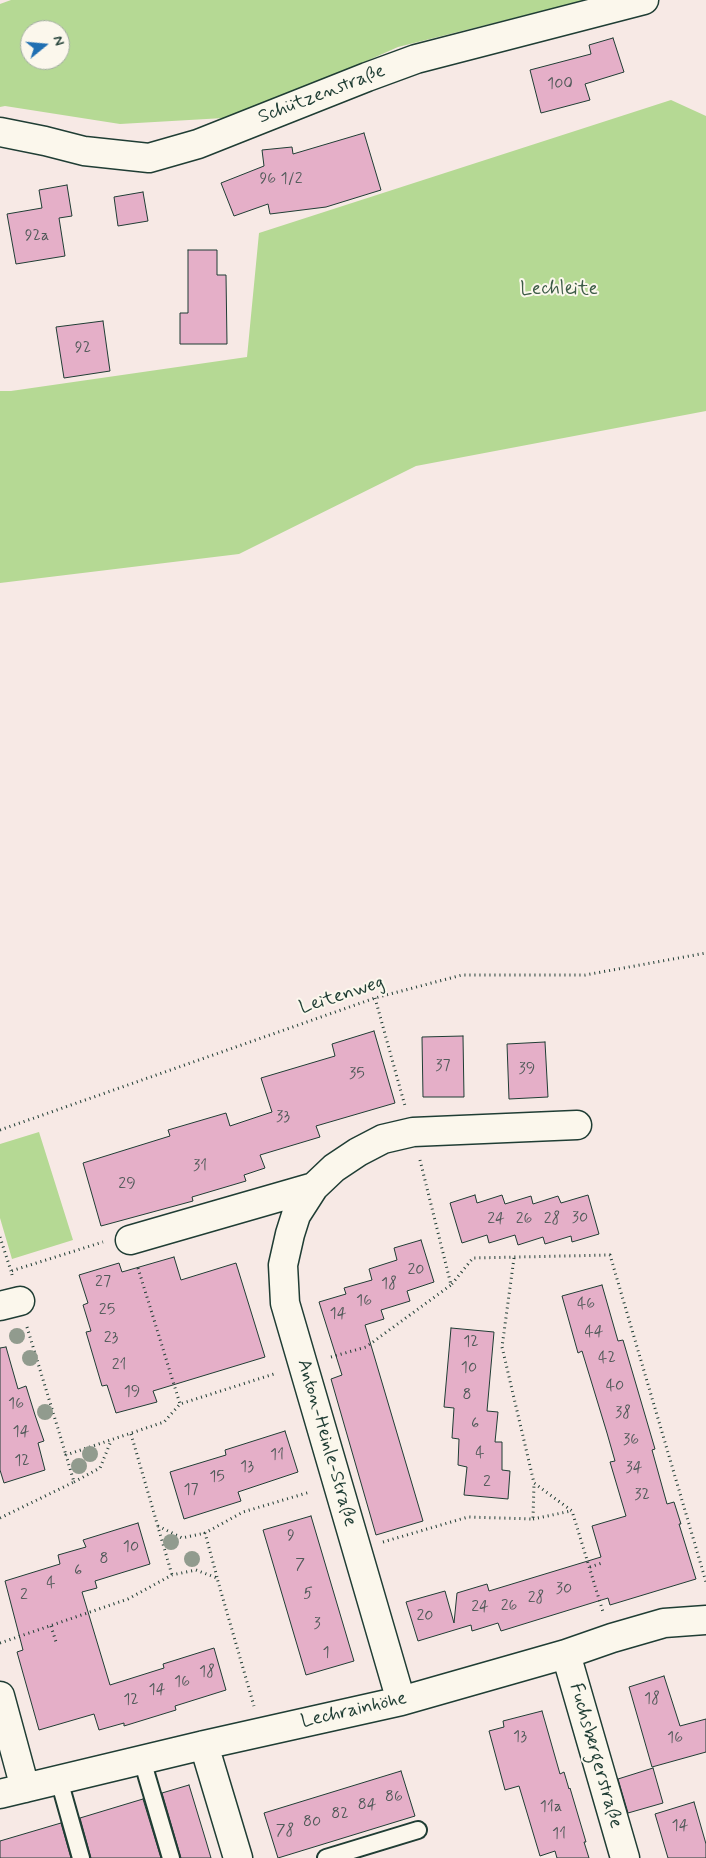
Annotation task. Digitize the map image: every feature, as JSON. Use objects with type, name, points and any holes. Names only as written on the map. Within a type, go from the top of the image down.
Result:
[{"type":"street","name":"Schützenstraße","points":[[0,132],[45,141],[84,152],[148,158],[198,144],[416,59],[644,0]]},
{"type":"street","name":"Anton-Heinle-Straße","points":[[402,1701],[285,1303],[283,1265],[296,1216],[314,1188],[334,1168],[358,1152],[383,1139],[413,1132],[577,1125]]},
{"type":"street","name":"Anton-Heinle-Straße","points":[[130,1240],[314,1188]]},
{"type":"street","name":"Lechrainhöhe","points":[[12,1791],[402,1701],[566,1654],[664,1623],[706,1620]]},
{"type":"street","name":"Fuchsbergerstraße","points":[[566,1654],[625,1858]]},
{"type":"street","points":[[0,1696],[12,1791]]},
{"type":"street","points":[[204,1746],[238,1858]]},
{"type":"lane","points":[[142,1760],[171,1858]]},
{"type":"lane","points":[[58,1780],[81,1858]]},
{"type":"lane","points":[[326,1858],[418,1830]]},
{"type":"path","name":"Leitenweg","points":[[0,1130],[375,998],[462,975],[585,975],[706,953]]},
{"type":"path","points":[[375,998],[413,1132],[451,1285]]},
{"type":"path","points":[[10,1271],[124,1236],[130,1240],[180,1404]]},
{"type":"path","points":[[0,1237],[10,1271],[10,1304],[66,1455],[74,1482]]},
{"type":"path","points":[[66,1455],[164,1422],[180,1404],[366,1347],[451,1285],[473,1258],[610,1255],[706,1582]]},
{"type":"path","points":[[514,1258],[502,1347],[534,1483],[533,1519]]},
{"type":"path","points":[[131,1434],[172,1575]]},
{"type":"path","points":[[0,1518],[100,1468],[112,1440]]},
{"type":"path","points":[[534,1483],[572,1511],[612,1638]]},
{"type":"path","points":[[158,1526],[182,1538],[205,1533],[243,1512],[338,1484]]},
{"type":"path","points":[[357,1549],[468,1517],[533,1519],[572,1511]]},
{"type":"path","points":[[205,1533],[262,1733]]},
{"type":"path","points":[[590,1567],[602,1563]]},
{"type":"path","points":[[0,1643],[128,1599],[172,1575],[196,1570],[217,1578]]},
{"type":"path","points":[[51,1626],[56,1642]]},
{"type":"green space","points":[[11,0],[586,0],[398,47],[241,117],[120,124],[5,106],[0,107],[0,4]]},
{"type":"green space","name":"Lechleite","points":[[671,100],[706,116],[706,411],[416,466],[239,554],[0,583],[0,391],[11,391],[247,357],[259,233]]},
{"type":"green space","points":[[39,1132],[73,1240],[12,1259],[0,1218],[0,1144]]},
{"type":"building","points":[[613,38],[624,72],[585,84],[590,100],[541,113],[530,70],[591,54],[589,45]]},
{"type":"building","points":[[364,133],[381,190],[326,207],[270,214],[268,204],[234,216],[221,183],[264,166],[262,150],[292,147],[293,154]]},
{"type":"building","points":[[67,185],[72,216],[59,218],[65,256],[16,264],[7,214],[42,208],[39,190]]},
{"type":"building","points":[[143,192],[148,221],[118,226],[114,197]]},
{"type":"building","points":[[188,250],[217,250],[217,275],[226,275],[227,344],[180,344],[180,313],[188,313]]},
{"type":"building","points":[[103,321],[110,371],[64,378],[56,327]]},
{"type":"building","points":[[374,1031],[395,1103],[316,1126],[320,1137],[260,1155],[265,1168],[244,1175],[246,1181],[192,1197],[193,1201],[101,1226],[83,1163],[170,1136],[168,1130],[226,1113],[230,1126],[272,1112],[261,1078],[335,1056],[332,1044]]},
{"type":"building","points":[[463,1036],[464,1097],[423,1097],[422,1037]]},
{"type":"building","points":[[545,1042],[548,1097],[509,1099],[507,1044]]},
{"type":"building","points":[[475,1195],[477,1203],[502,1195],[505,1204],[531,1196],[533,1204],[558,1196],[561,1203],[588,1195],[599,1234],[572,1242],[571,1236],[545,1244],[543,1237],[518,1245],[515,1235],[489,1243],[487,1235],[462,1243],[450,1203]]},
{"type":"building","points":[[421,1240],[434,1282],[407,1291],[410,1301],[381,1310],[384,1319],[365,1325],[423,1521],[376,1535],[331,1379],[342,1375],[319,1302],[346,1294],[344,1288],[372,1280],[369,1269],[397,1260],[394,1248]]},
{"type":"building","points":[[174,1257],[181,1280],[236,1263],[265,1357],[153,1391],[157,1402],[116,1413],[107,1385],[102,1386],[86,1332],[91,1331],[83,1305],[88,1303],[79,1275],[119,1263],[122,1272]]},
{"type":"building","points":[[602,1285],[618,1341],[623,1340],[655,1449],[652,1450],[667,1504],[674,1502],[696,1579],[610,1605],[608,1598],[501,1631],[498,1623],[472,1631],[471,1625],[418,1641],[406,1602],[445,1591],[454,1623],[457,1593],[487,1584],[489,1591],[601,1557],[592,1526],[626,1516],[610,1462],[615,1461],[607,1433],[582,1351],[578,1353],[562,1296]]},
{"type":"building","points":[[451,1328],[494,1332],[487,1411],[498,1412],[495,1442],[502,1442],[502,1470],[510,1471],[508,1499],[464,1495],[467,1467],[458,1465],[459,1439],[452,1438],[454,1408],[444,1407]]},
{"type":"building","points":[[6,1347],[18,1389],[26,1386],[44,1441],[38,1443],[45,1470],[4,1483],[0,1470],[0,1348]]},
{"type":"building","points":[[285,1431],[298,1472],[238,1492],[241,1501],[184,1519],[170,1472],[226,1455],[225,1450]]},
{"type":"building","points":[[311,1516],[354,1661],[306,1675],[263,1530]]},
{"type":"building","points":[[138,1523],[150,1564],[95,1581],[97,1588],[82,1592],[110,1685],[164,1668],[163,1664],[214,1648],[226,1690],[175,1706],[176,1710],[124,1726],[124,1723],[99,1730],[94,1714],[39,1730],[17,1652],[23,1650],[5,1581],[60,1564],[58,1555],[86,1547],[83,1540]]},
{"type":"building","points":[[664,1676],[680,1726],[706,1719],[706,1752],[652,1767],[629,1687]]},
{"type":"building","points":[[542,1711],[560,1774],[564,1772],[570,1788],[589,1858],[557,1858],[555,1851],[540,1856],[519,1786],[505,1790],[489,1731],[504,1727],[503,1721]]},
{"type":"building","points":[[653,1768],[663,1803],[628,1813],[618,1779]]},
{"type":"building","points":[[401,1771],[415,1816],[278,1858],[264,1813]]},
{"type":"building","points":[[189,1785],[211,1858],[181,1858],[162,1793]]},
{"type":"building","points":[[143,1799],[161,1858],[91,1858],[80,1818]]},
{"type":"building","points":[[694,1802],[706,1844],[706,1858],[668,1858],[655,1814]]},
{"type":"building","points":[[61,1823],[71,1858],[0,1858],[0,1841]]}]
